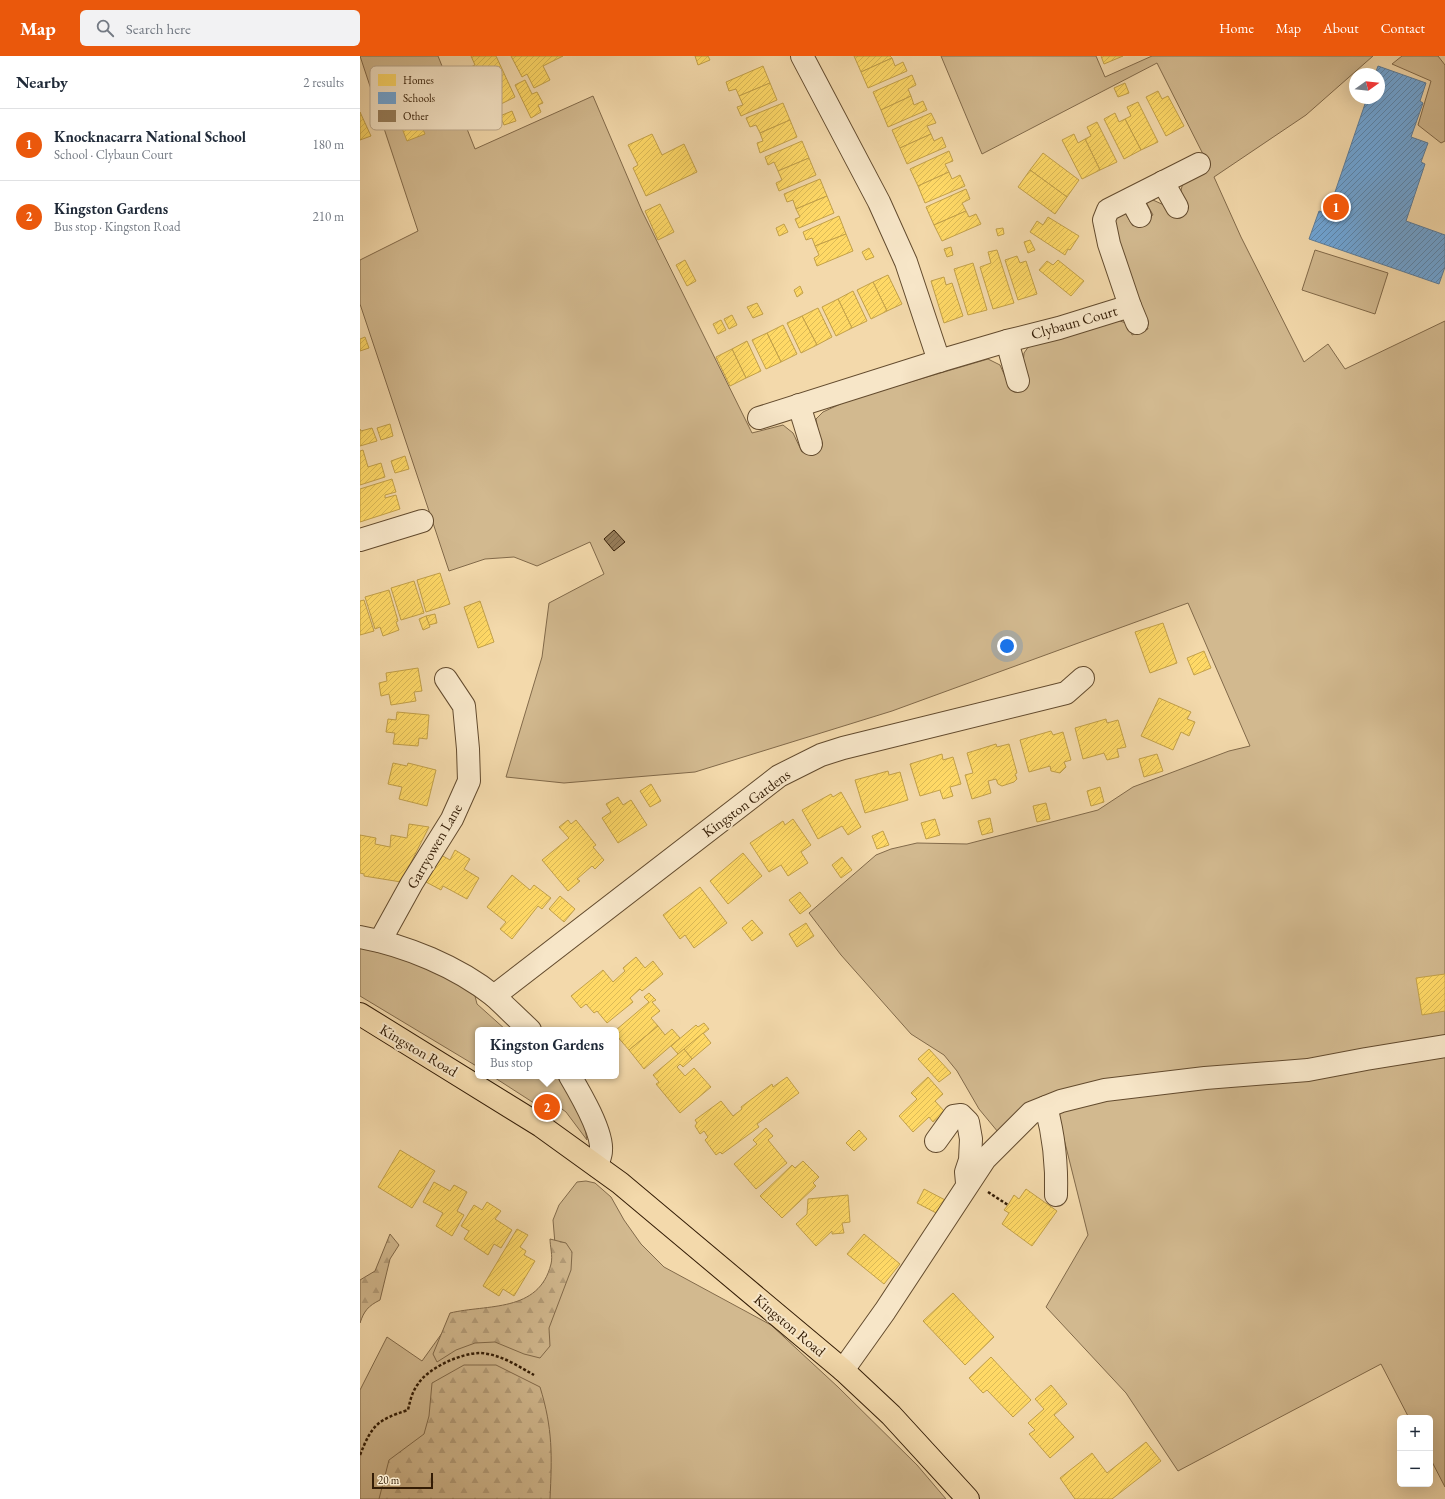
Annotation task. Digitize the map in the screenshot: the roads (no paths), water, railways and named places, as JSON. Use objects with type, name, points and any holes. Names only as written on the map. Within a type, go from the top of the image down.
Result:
[{"type":"main road","name":"Kingston Road","points":[[360,1014],[481,1087],[564,1142],[597,1166],[674,1228],[844,1370],[891,1415],[968,1499]]},
{"type":"street","points":[[802,56],[879,202],[903,255],[939,361]]},
{"type":"street","name":"Clybaun Court","points":[[759,418],[1007,341],[1059,328],[1133,314],[1109,244],[1104,220],[1108,210],[1136,208],[1163,182],[1199,164]]},
{"type":"street","points":[[1163,182],[1177,207]]},
{"type":"street","points":[[1007,341],[1018,381]]},
{"type":"street","points":[[799,405],[811,444]]},
{"type":"street","points":[[360,540],[422,521]]},
{"type":"street","name":"Kingston Gardens","points":[[494,996],[780,776],[821,755],[843,748],[1066,693],[1083,678]]},
{"type":"street","name":"Garryowen Lane","points":[[370,939],[412,883],[452,819],[469,781],[464,706],[446,679]]},
{"type":"street","points":[[370,939],[412,951],[438,962],[494,996],[527,1027]]},
{"type":"street","points":[[844,1370],[885,1311],[985,1159],[1031,1113],[1046,1106],[1105,1090],[1205,1078],[1308,1070],[1366,1058],[1445,1046]]},
{"type":"street","points":[[572,1079],[590,1114],[599,1138],[601,1151],[597,1166]]},
{"type":"street","points":[[1046,1106],[1054,1144],[1057,1173],[1056,1195]]},
{"type":"street","points":[[936,1141],[954,1116],[961,1115],[968,1122],[971,1139],[970,1160],[965,1180],[968,1186]]},
{"type":"place","name":"Knocknacarra National School","points":[[1336,207]]},
{"type":"place","name":"Kingston Gardens","points":[[547,1107]]}]
